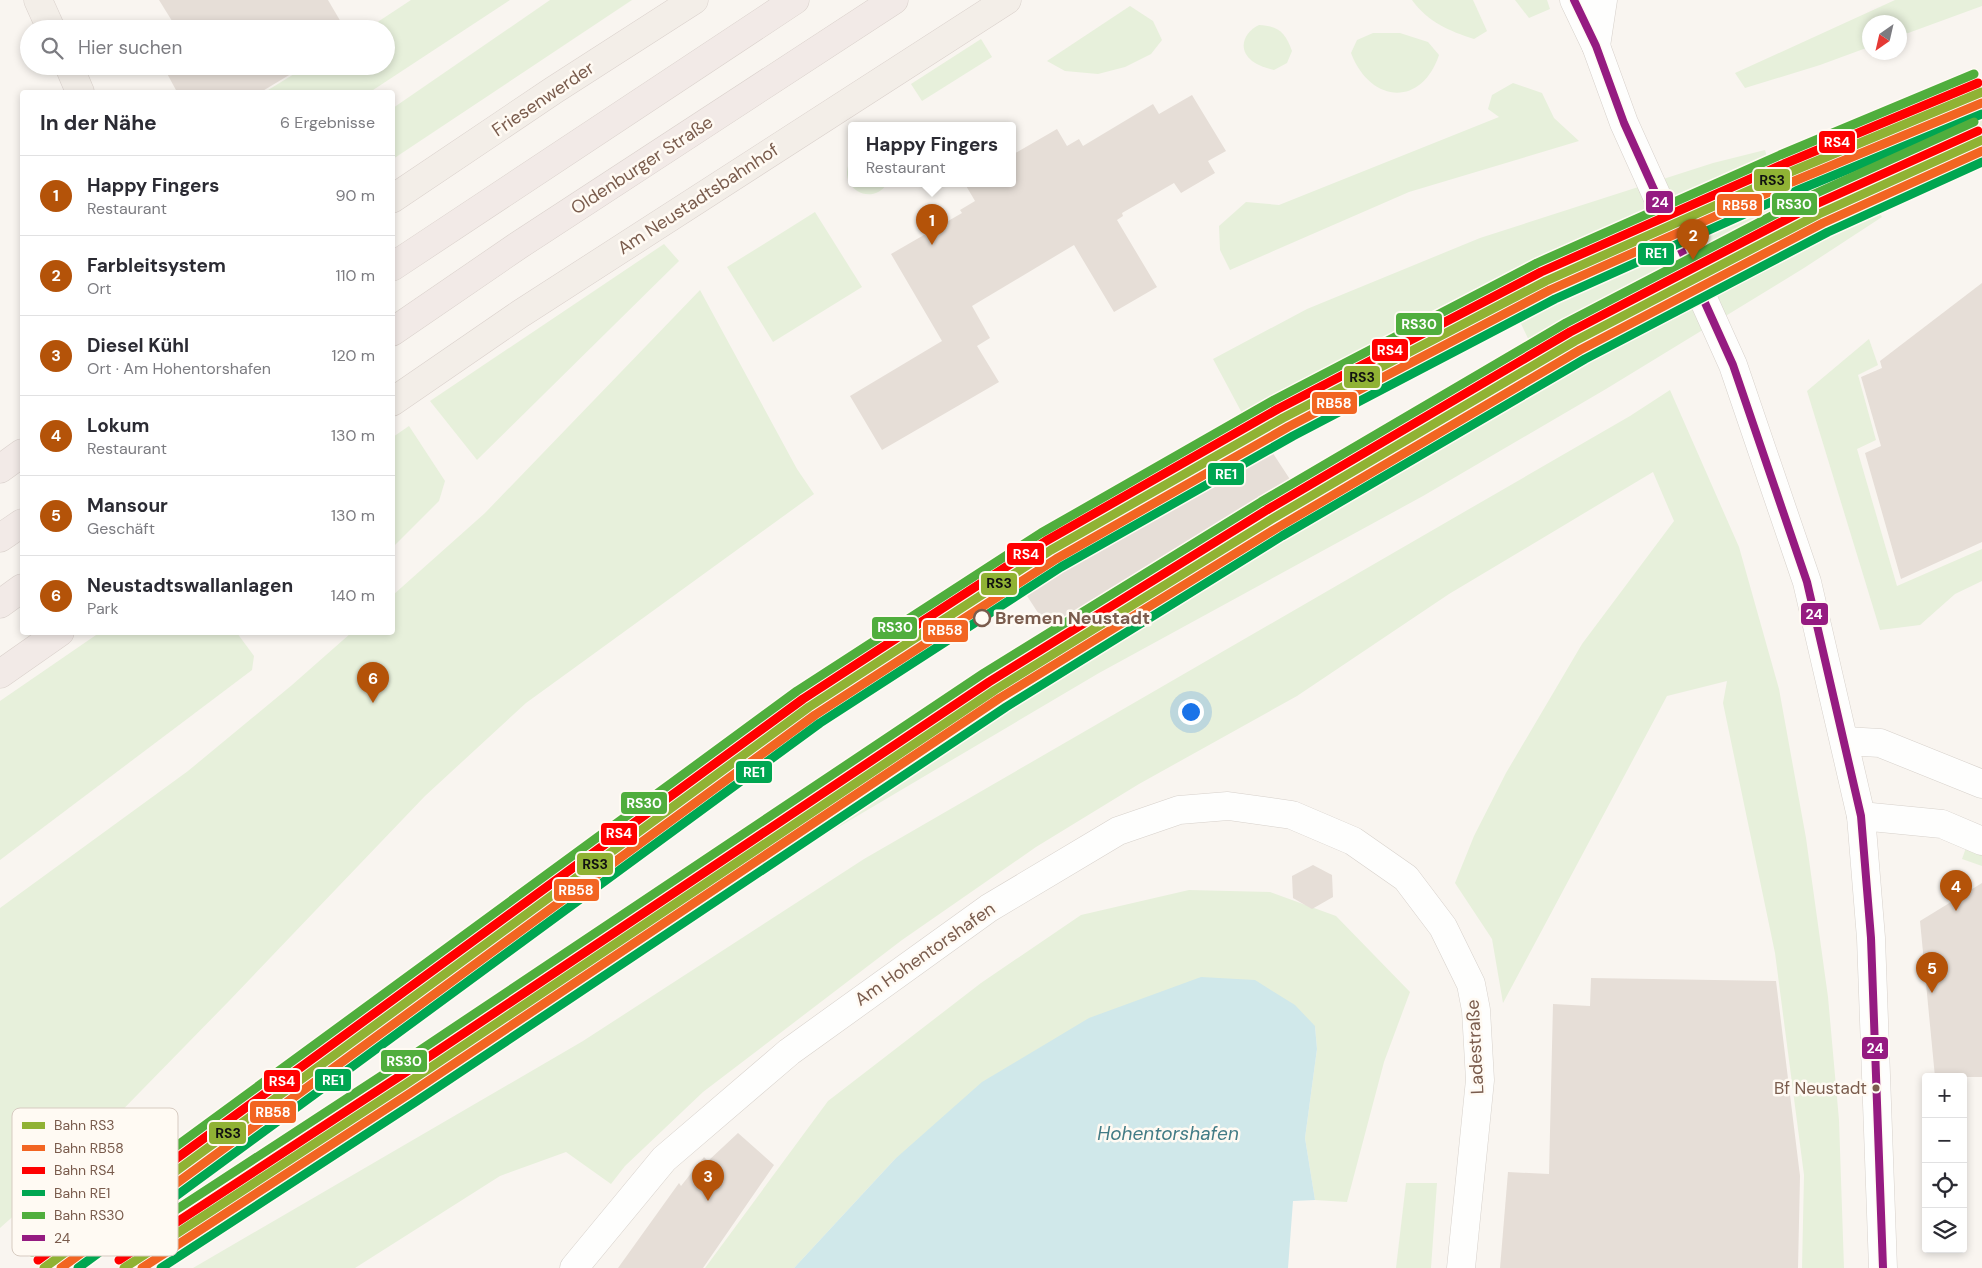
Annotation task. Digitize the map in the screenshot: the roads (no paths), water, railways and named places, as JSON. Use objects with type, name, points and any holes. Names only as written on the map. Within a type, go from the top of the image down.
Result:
[{"type":"highway","points":[[395,265],[795,0]]},
{"type":"highway","name":"Oldenburger Straße","points":[[395,330],[528,240],[894,0]]},
{"type":"highway","points":[[0,469],[20,454]]},
{"type":"highway","points":[[0,538],[20,524]]},
{"type":"highway","points":[[0,604],[20,589]]},
{"type":"highway","points":[[0,674],[56,635]]},
{"type":"main road","points":[[38,0],[47,20]]},
{"type":"main road","name":"Friesenwerder","points":[[395,197],[554,90],[694,0]]},
{"type":"main road","name":"Am Neustadtsbahnhof","points":[[395,400],[520,314],[1007,0]]},
{"type":"main road","points":[[72,75],[79,90]]},
{"type":"street","points":[[1574,0],[1596,46],[1624,123],[1733,364],[1807,582],[1861,816],[1871,938],[1883,1268]]},
{"type":"street","points":[[1596,46],[1603,0]]},
{"type":"street","points":[[1845,741],[1880,743],[1982,784]]},
{"type":"street","name":"Am Hohentorshafen","points":[[574,1268],[664,1159],[789,1052],[989,908],[1118,831],[1179,810],[1228,806],[1292,815],[1353,840]]},
{"type":"street","points":[[1861,816],[1942,824],[1982,841]]},
{"type":"street","name":"Ladestraße","points":[[1353,840],[1406,878],[1443,927],[1470,984],[1476,1010],[1480,1080],[1461,1268]]},
{"type":"water","name":"Hohentorshafen","points":[[1201,977],[1255,980],[1295,1005],[1315,1026],[1317,1049],[1305,1138],[1315,1200],[1293,1201],[1288,1268],[794,1268],[895,1159],[982,1082],[1089,1018]]},
{"type":"rail line","name":"RS30","points":[[178,1145],[797,691],[1041,533],[1274,400],[1537,263],[1780,155],[1974,74]]},
{"type":"rail line","name":"RS4","points":[[178,1157],[803,699],[1046,541],[1278,409],[1541,272],[1784,164],[1978,83]]},
{"type":"rail line","name":"RS3","points":[[178,1170],[809,707],[1051,550],[1283,418],[1546,281],[1788,173],[1982,92]]},
{"type":"rail line","name":"RB58","points":[[178,1182],[815,715],[1056,559],[1288,427],[1550,290],[1792,182],[1982,103]]},
{"type":"rail line","name":"RE1","points":[[178,1195],[820,723],[1061,567],[1293,436],[1555,299],[1796,191],[1982,114]]},
{"type":"rail line","name":"RS30","points":[[178,1209],[395,1067],[984,673],[1261,502],[1566,323],[1810,196],[1974,122]]},
{"type":"rail line","name":"RS4","points":[[178,1221],[400,1076],[989,682],[1267,510],[1570,332],[1814,205],[1978,131]]},
{"type":"rail line","name":"RS3","points":[[178,1233],[406,1084],[995,690],[1272,519],[1575,341],[1819,214],[1982,140]]},
{"type":"rail line","name":"RB58","points":[[178,1245],[412,1092],[1000,698],[1277,528],[1580,350],[1823,223],[1982,151]]},
{"type":"rail line","name":"RE1","points":[[161,1268],[417,1101],[1006,707],[1282,536],[1585,359],[1828,232],[1982,162]]},
{"type":"rail line","name":"RS4","points":[[38,1260],[43,1256]]},
{"type":"rail line","name":"RS3","points":[[44,1268],[60,1256]]},
{"type":"rail line","name":"RB58","points":[[61,1268],[77,1256]]},
{"type":"rail line","name":"RE1","points":[[78,1268],[94,1256]]},
{"type":"rail line","name":"RS4","points":[[119,1260],[125,1256]]},
{"type":"rail line","name":"RS3","points":[[124,1268],[142,1256]]},
{"type":"rail line","name":"RB58","points":[[142,1268],[160,1256]]},
{"type":"place","name":"Happy Fingers","points":[[932,245]]},
{"type":"place","name":"Farbleitsystem","points":[[1693,260]]},
{"type":"place","name":"Bremen Neustadt","points":[[982,618]]},
{"type":"place","name":"Neustadtswallanlagen","points":[[373,703]]},
{"type":"place","name":"Lokum","points":[[1956,911]]},
{"type":"place","name":"Mansour","points":[[1932,993]]},
{"type":"place","name":"Bf Neustadt","points":[[1876,1088]]},
{"type":"place","name":"Diesel Kühl","points":[[708,1201]]}]
